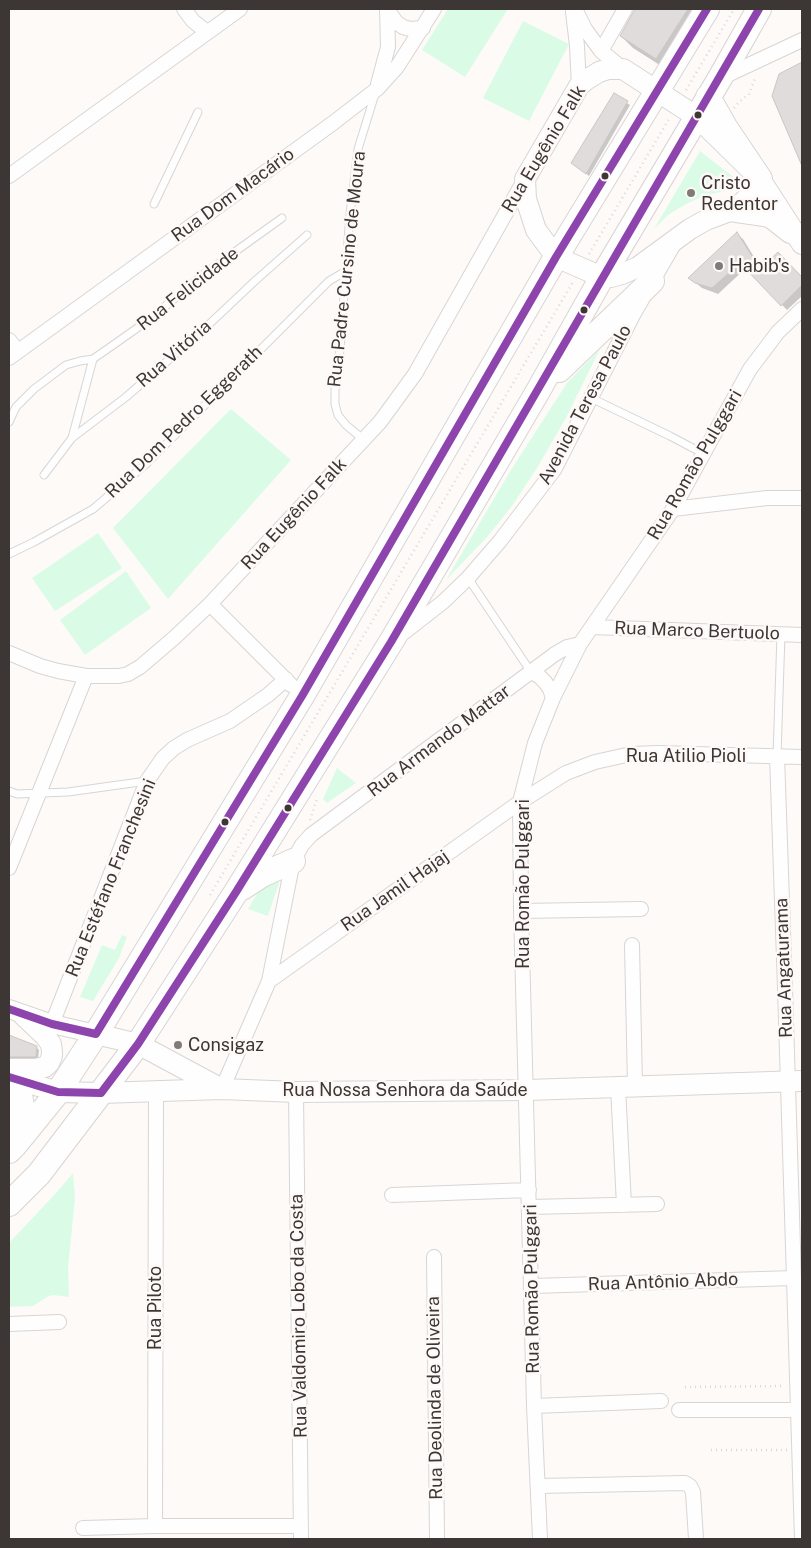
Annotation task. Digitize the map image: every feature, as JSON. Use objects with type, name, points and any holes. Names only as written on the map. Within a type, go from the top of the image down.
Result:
[{"type":"highway","points":[[12,1148],[58,1092],[96,1034],[302,696],[484,385],[556,257],[707,9]]},
{"type":"highway","points":[[9,1204],[38,1174],[138,1044],[236,892],[391,642],[538,391],[591,272],[759,9]]},
{"type":"highway","points":[[701,99],[723,122],[760,179]]},
{"type":"highway","points":[[538,391],[652,281]]},
{"type":"highway","points":[[236,892],[250,881],[297,853]]},
{"type":"highway","points":[[10,1075],[20,1095],[22,1106],[21,1123],[12,1148]]},
{"type":"main road","name":"Rua Eugênio Falk","points":[[525,179],[580,86],[599,72],[608,69],[623,69]]},
{"type":"main road","points":[[623,69],[658,91],[701,99],[760,179],[800,241]]},
{"type":"main road","points":[[525,179],[526,198],[536,230],[556,257],[591,272],[611,276],[622,274],[638,267],[678,238]]},
{"type":"main road","name":"Avenida Teresa Paulo","points":[[678,238],[706,220],[730,211],[743,202],[753,192],[760,179]]},
{"type":"main road","name":"Avenida Teresa Paulo","points":[[730,211],[771,218],[800,241]]},
{"type":"main road","points":[[10,1075],[45,1067],[52,1056],[51,1044],[45,1036],[16,1012]]},
{"type":"main road","points":[[96,1034],[138,1044],[222,1089]]},
{"type":"main road","name":"Rua Nossa Senhora da Saúde","points":[[10,1075],[58,1092],[222,1089],[296,1092],[527,1090],[795,1081]]},
{"type":"street","points":[[184,9],[192,20],[207,32]]},
{"type":"street","points":[[9,176],[240,9]]},
{"type":"street","points":[[387,9],[396,22],[403,27],[410,29],[423,28]]},
{"type":"street","points":[[377,89],[386,61],[388,46],[387,9]]},
{"type":"street","name":"Rua Dom Macário","points":[[13,354],[318,134],[377,89],[397,67],[434,9]]},
{"type":"street","points":[[574,9],[585,29],[601,50],[623,69]]},
{"type":"street","points":[[574,9],[580,86]]},
{"type":"street","points":[[601,50],[625,9]]},
{"type":"street","points":[[701,99],[760,60],[802,40]]},
{"type":"street","name":"Rua Eugênio Falk","points":[[9,653],[58,672],[86,676],[119,676],[128,674],[140,667],[174,638],[210,604],[380,422],[415,374],[525,179]]},
{"type":"street","name":"Rua Eugênio Falk","points":[[498,226],[508,218],[518,216],[524,218],[536,230]]},
{"type":"street","name":"Avenida Teresa Paulo","points":[[391,642],[443,602],[468,578],[500,541],[554,470],[652,281],[678,238]]},
{"type":"street","name":"Rua Romão Pulggari","points":[[540,1539],[534,1406],[521,911],[520,802],[535,743],[552,698],[580,644],[673,509],[761,352],[802,309]]},
{"type":"street","points":[[9,340],[13,354]]},
{"type":"street","points":[[673,509],[767,498],[802,498]]},
{"type":"street","points":[[210,604],[302,696]]},
{"type":"street","name":"Rua Marco Bertuolo","points":[[592,627],[802,635]]},
{"type":"street","name":"Rua Armando Mattar","points":[[297,853],[312,836],[531,672],[567,647],[580,644]]},
{"type":"street","points":[[531,672],[545,682],[552,698]]},
{"type":"street","points":[[9,868],[86,676]]},
{"type":"street","name":"Rua Estéfano Franchesini","points":[[52,1024],[147,781],[163,758],[174,748],[187,740],[230,721],[268,695],[286,679]]},
{"type":"street","name":"Rua Atilio Pioli","points":[[520,802],[566,773],[595,762],[631,754],[802,757]]},
{"type":"street","name":"Rua Angaturama","points":[[777,756],[795,1081],[794,1278],[800,1411],[799,1450],[802,1539]]},
{"type":"street","name":"Rua Jamil Hajaj","points":[[269,980],[520,802]]},
{"type":"street","points":[[222,1089],[269,980],[297,853]]},
{"type":"street","points":[[521,911],[641,909]]},
{"type":"street","points":[[624,1205],[632,945]]},
{"type":"street","points":[[16,1012],[52,1024],[96,1034]]},
{"type":"street","name":"Rua Piloto","points":[[155,1526],[156,1090]]},
{"type":"street","name":"Rua Valdomiro Lobo da Costa","points":[[296,1092],[301,1532]]},
{"type":"street","points":[[392,1195],[529,1190]]},
{"type":"street","points":[[530,1207],[656,1204]]},
{"type":"street","name":"Rua Deolinda de Oliveira","points":[[434,1257],[437,1539]]},
{"type":"street","name":"Rua Antônio Abdo","points":[[532,1286],[794,1278]]},
{"type":"street","points":[[9,1324],[58,1322]]},
{"type":"street","points":[[534,1406],[661,1401]]},
{"type":"street","points":[[679,1410],[800,1411]]},
{"type":"street","points":[[538,1486],[685,1483],[690,1486],[693,1492],[696,1539]]},
{"type":"street","points":[[83,1528],[155,1526],[301,1532]]},
{"type":"lane","name":"Rua Padre Cursino de Moura","points":[[364,440],[338,415],[335,404],[335,390],[350,214],[358,148],[377,89]]},
{"type":"lane","points":[[154,204],[198,112]]},
{"type":"lane","name":"Rua Felicidade","points":[[9,422],[16,407],[34,389],[66,366],[93,359],[150,319],[204,274],[282,218]]},
{"type":"lane","name":"Rua Vitória","points":[[44,475],[72,438],[126,397],[307,235]]},
{"type":"lane","name":"Rua Dom Pedro Eggerath","points":[[9,554],[93,509],[146,464],[329,280],[346,271]]},
{"type":"lane","points":[[72,438],[93,359]]},
{"type":"lane","points":[[591,398],[704,454]]},
{"type":"lane","points":[[468,578],[531,672]]},
{"type":"lane","points":[[777,756],[781,634]]},
{"type":"lane","points":[[9,791],[18,794],[68,792],[147,781]]},
{"type":"path","points":[[210,896],[591,272],[701,99],[734,9]]},
{"type":"path","points":[[723,122],[739,102],[749,94],[760,60]]},
{"type":"path","points":[[685,1387],[798,1386]]},
{"type":"path","points":[[711,1450],[799,1450]]},
{"type":"green space","points":[[448,9],[508,9],[465,77],[422,50]]},
{"type":"green space","points":[[523,21],[569,44],[529,121],[483,98]]},
{"type":"green space","points":[[700,151],[736,179],[737,185],[730,190],[706,195],[686,204],[668,215],[654,229]]},
{"type":"green space","points":[[600,349],[566,418],[512,506],[488,536],[446,580],[511,470],[567,383]]},
{"type":"green space","points":[[231,409],[291,460],[168,599],[113,528]]},
{"type":"green space","points":[[98,533],[122,568],[55,611],[32,578]]},
{"type":"green space","points":[[126,571],[151,608],[85,655],[60,620]]},
{"type":"green space","points":[[337,768],[356,783],[327,803],[323,799]]},
{"type":"green space","points":[[277,879],[279,883],[268,916],[248,909],[265,880]]},
{"type":"green space","points":[[122,935],[127,937],[119,958],[93,1001],[80,997],[102,945],[115,950]]},
{"type":"green space","points":[[73,1173],[75,1198],[68,1268],[69,1297],[53,1295],[33,1306],[9,1307],[9,1243]]},
{"type":"building","points":[[635,9],[688,9],[656,59],[620,36]]},
{"type":"building","points":[[802,62],[802,166],[772,96],[779,74]]},
{"type":"building","points":[[614,93],[628,101],[586,174],[571,163]]},
{"type":"building","points":[[737,232],[760,269],[778,252],[802,277],[802,285],[781,306],[740,263],[712,288],[695,283],[688,278]]},
{"type":"building","points":[[9,1035],[37,1046],[36,1057],[9,1057]]},
{"type":"transit line","points":[[9,1009],[52,1024],[96,1034],[302,696],[556,257],[707,9]]},
{"type":"transit line","points":[[9,1077],[58,1092],[101,1093],[138,1044],[236,892],[391,642],[759,9]]},
{"type":"place","name":"Cristo Redentor","points":[[691,193]]},
{"type":"place","name":"Habib's","points":[[719,266]]},
{"type":"place","name":"Consigaz","points":[[178,1045]]}]
